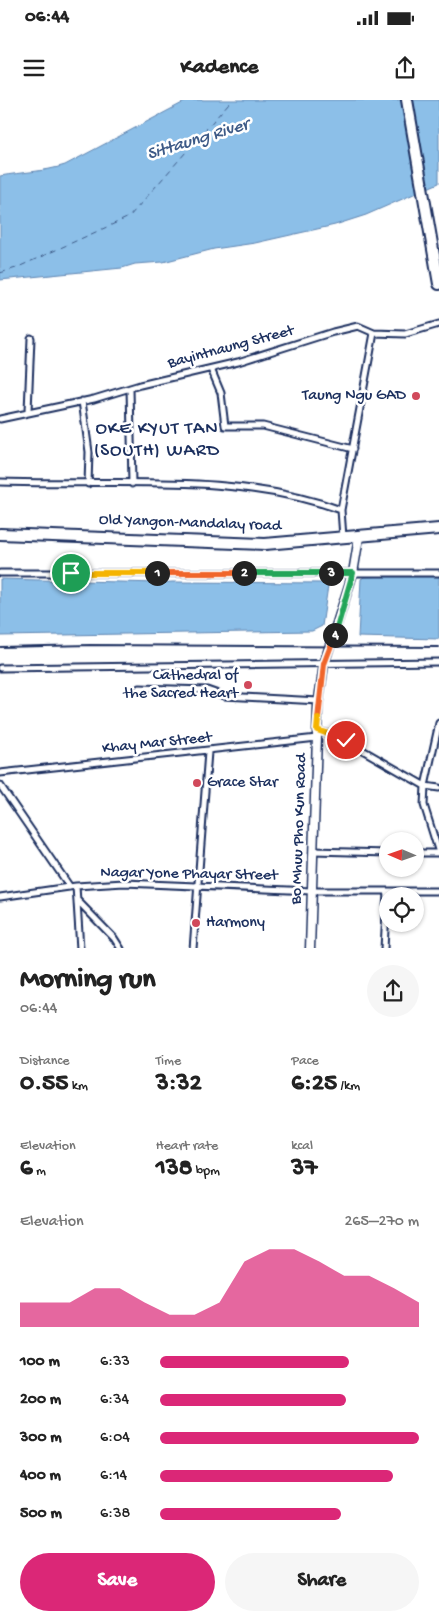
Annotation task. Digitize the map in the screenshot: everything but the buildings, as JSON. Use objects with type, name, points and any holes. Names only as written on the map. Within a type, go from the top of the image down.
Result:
[{"type":"highway","points":[[407,100],[439,284]]},
{"type":"highway","name":"Old Yangon-Mandalay road","points":[[0,534],[265,544],[439,529]]},
{"type":"street","name":"Bayintnaung Street","points":[[0,419],[82,401],[212,368],[358,326],[374,333],[405,334],[439,324]]},
{"type":"street","points":[[343,538],[342,510],[374,333]]},
{"type":"street","points":[[28,412],[31,338]]},
{"type":"street","points":[[212,368],[221,393],[226,426],[263,426],[353,448]]},
{"type":"street","points":[[130,388],[132,484]]},
{"type":"street","points":[[82,401],[89,452],[88,484]]},
{"type":"street","points":[[0,482],[215,484],[290,494],[342,510]]},
{"type":"street","name":"Bo Mhuu Pho Kun Road","points":[[310,948],[319,701],[324,664],[353,573],[358,537]]},
{"type":"street","points":[[0,573],[439,573]]},
{"type":"street","points":[[0,668],[439,662]]},
{"type":"street","points":[[139,688],[182,688],[207,690],[224,696],[319,701]]},
{"type":"street","points":[[424,853],[439,853],[424,805],[425,786],[437,743],[439,723]]},
{"type":"street","points":[[317,734],[346,740],[425,786],[439,788]]},
{"type":"street","name":"Khay Mar Street","points":[[0,772],[208,752],[317,734]]},
{"type":"street","points":[[193,948],[208,752]]},
{"type":"street","points":[[0,786],[73,887],[77,900],[80,948]]},
{"type":"street","points":[[313,852],[379,853]]},
{"type":"street","name":"Nagar Yone Phayar Street","points":[[0,897],[73,887],[124,883],[379,891]]},
{"type":"street","name":"Nagar Yone Phayar Street","points":[[424,891],[439,891]]},
{"type":"street","points":[[77,900],[114,938],[121,948]]},
{"type":"street","points":[[384,948],[385,932]]},
{"type":"water","name":"Sittaung River","points":[[188,100],[439,100],[439,183],[366,215],[335,225],[255,243],[214,249],[163,262],[135,264],[122,268],[0,280],[0,176],[41,171],[65,165]]},
{"type":"water","points":[[439,574],[439,639],[358,637],[361,579],[364,577]]},
{"type":"water","points":[[0,579],[159,583],[324,583],[328,586],[322,626],[312,631],[0,636]]},
{"type":"ferry route","points":[[0,273],[16,268],[129,217],[229,103],[227,100]]},
{"type":"railway","points":[[0,647],[90,645],[439,647]]},
{"type":"place","name":"Taung Ngu GAD","points":[[416,396]]},
{"type":"place","name":"Cathedral of the Sacred Heart","points":[[248,685]]},
{"type":"place","name":"Grace Star","points":[[197,783]]},
{"type":"place","name":"Harmony","points":[[196,923]]},
{"type":"district","name":"OKE KYUT TAN (SOUTH) WARD","points":[[157,440]]},
{"type":"route","points":[[71,573],[353,573],[324,664],[318,706],[317,730],[346,740]]}]
